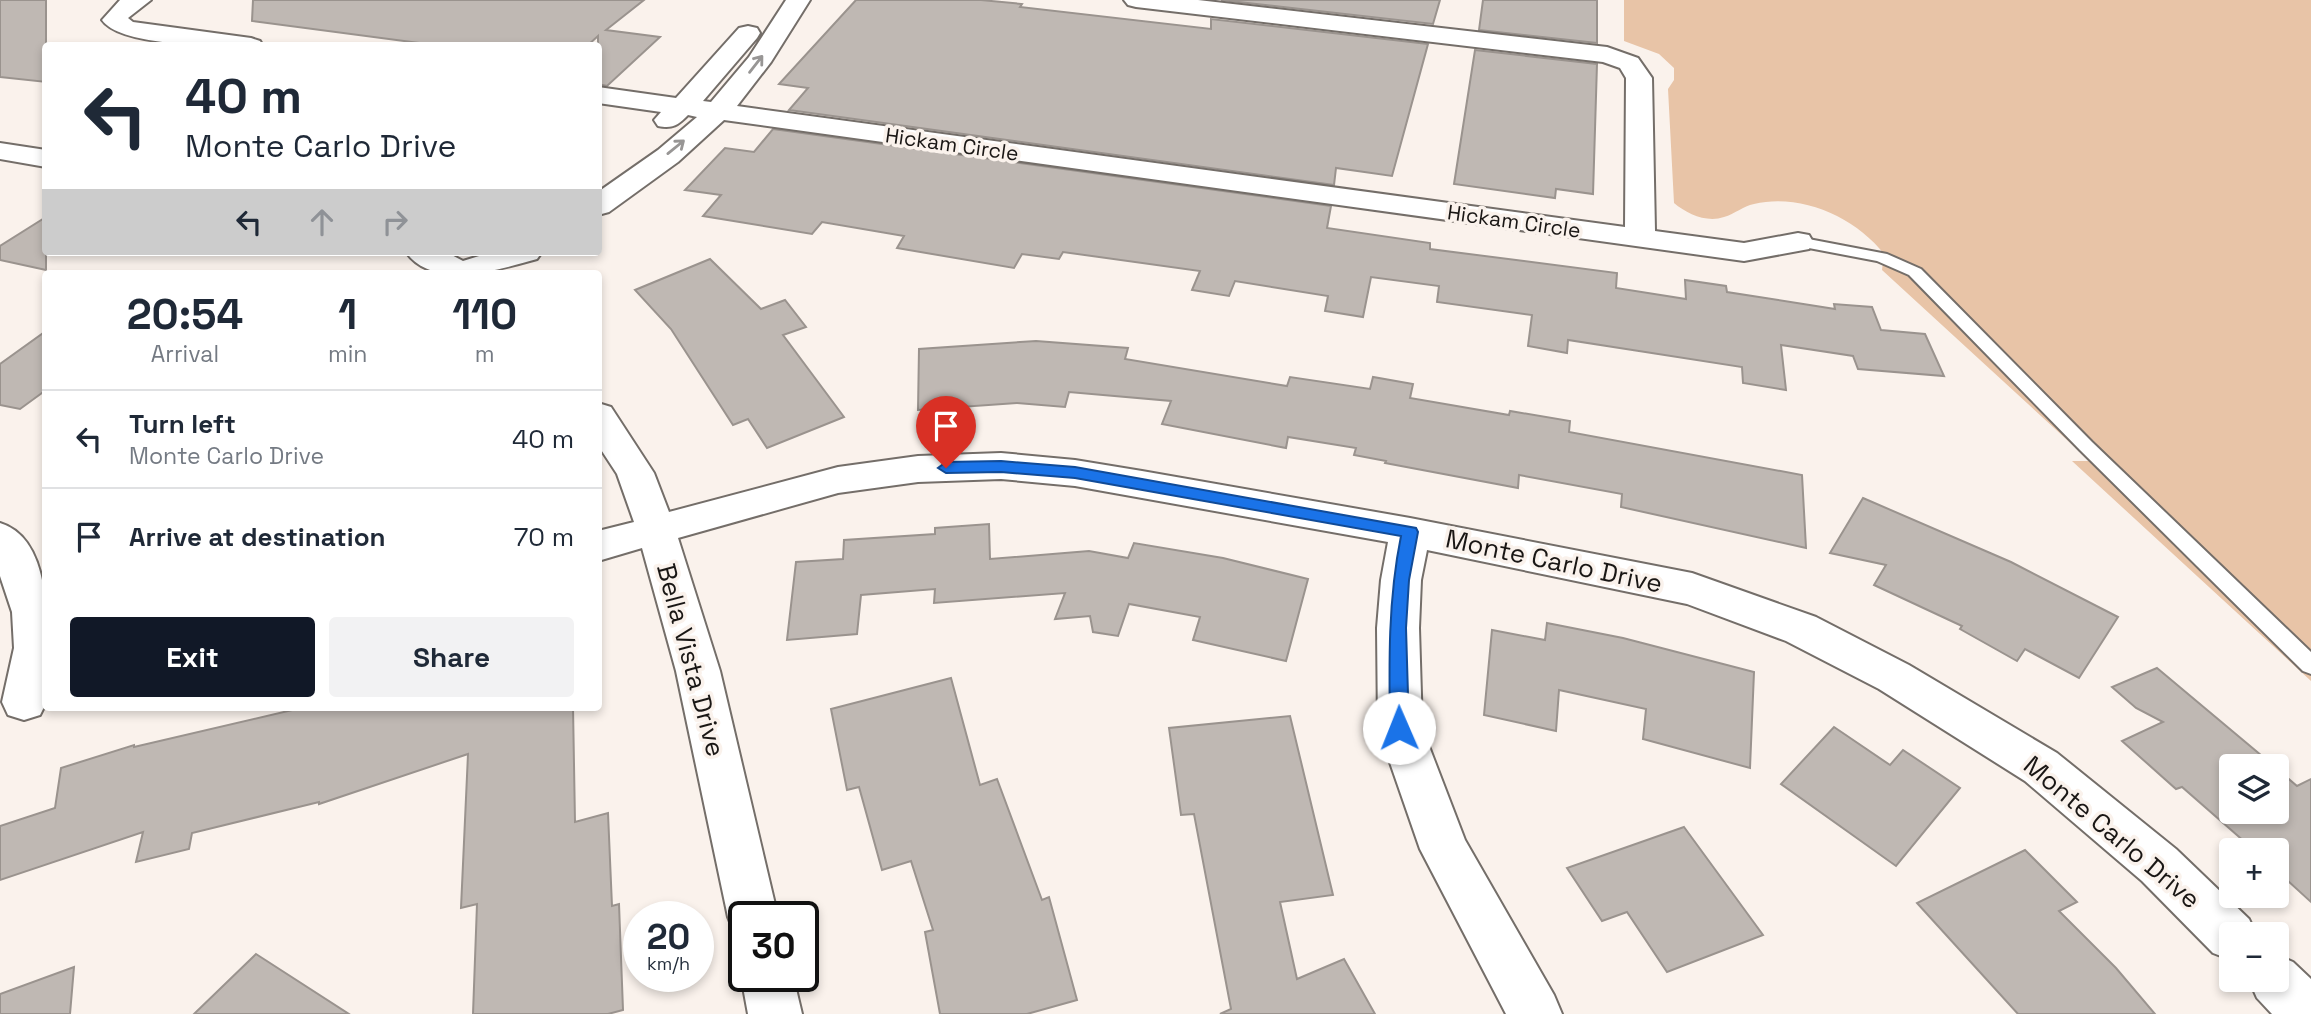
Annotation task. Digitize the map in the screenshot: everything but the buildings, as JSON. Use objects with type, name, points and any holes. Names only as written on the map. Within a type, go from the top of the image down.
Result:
[{"type":"street","points":[[139,0],[125,7],[114,20],[126,28],[223,42]]},
{"type":"street","points":[[602,203],[635,181],[717,112],[769,47],[797,0]]},
{"type":"street","points":[[1136,0],[1607,55],[1629,63],[1639,78],[1640,238]]},
{"type":"street","points":[[602,173],[683,107],[740,46],[761,12]]},
{"type":"street","name":"Hickam Circle","points":[[602,95],[1744,252],[1798,242]]},
{"type":"street","points":[[0,151],[42,158]]},
{"type":"street","points":[[436,256],[469,265],[508,256]]},
{"type":"street","name":"Bella Vista Drive","points":[[602,421],[635,473],[656,530],[698,671],[749,901]]},
{"type":"street","name":"Monte Carlo Drive","points":[[602,544],[838,480],[918,469],[1001,466],[1075,473],[1410,532],[1692,589],[1801,629],[1894,677],[2041,767],[2159,864],[2219,924]]},
{"type":"street","points":[[1410,532],[1401,580],[1398,628],[1399,728],[1444,849],[1535,1014]]},
{"type":"street","points":[[0,537],[9,545],[33,612],[35,648],[23,703]]},
{"type":"street","points":[[770,992],[775,1014]]},
{"type":"street","points":[[2287,992],[2309,1014]]},
{"type":"lane","points":[[1798,242],[1881,257],[1915,272],[2086,446],[2311,665]]},
{"type":"shaded area","points":[[1624,0],[2311,0],[2311,681],[2072,461],[2090,461],[1882,270],[1884,254],[1858,229],[1826,211],[1790,202],[1754,204],[1718,219],[1691,214],[1674,203],[1668,89],[1674,80],[1674,68],[1659,54],[1624,41]]},
{"type":"route","points":[[946,468],[1001,466],[1075,473],[1410,532],[1401,580],[1398,628],[1399,728]]}]
